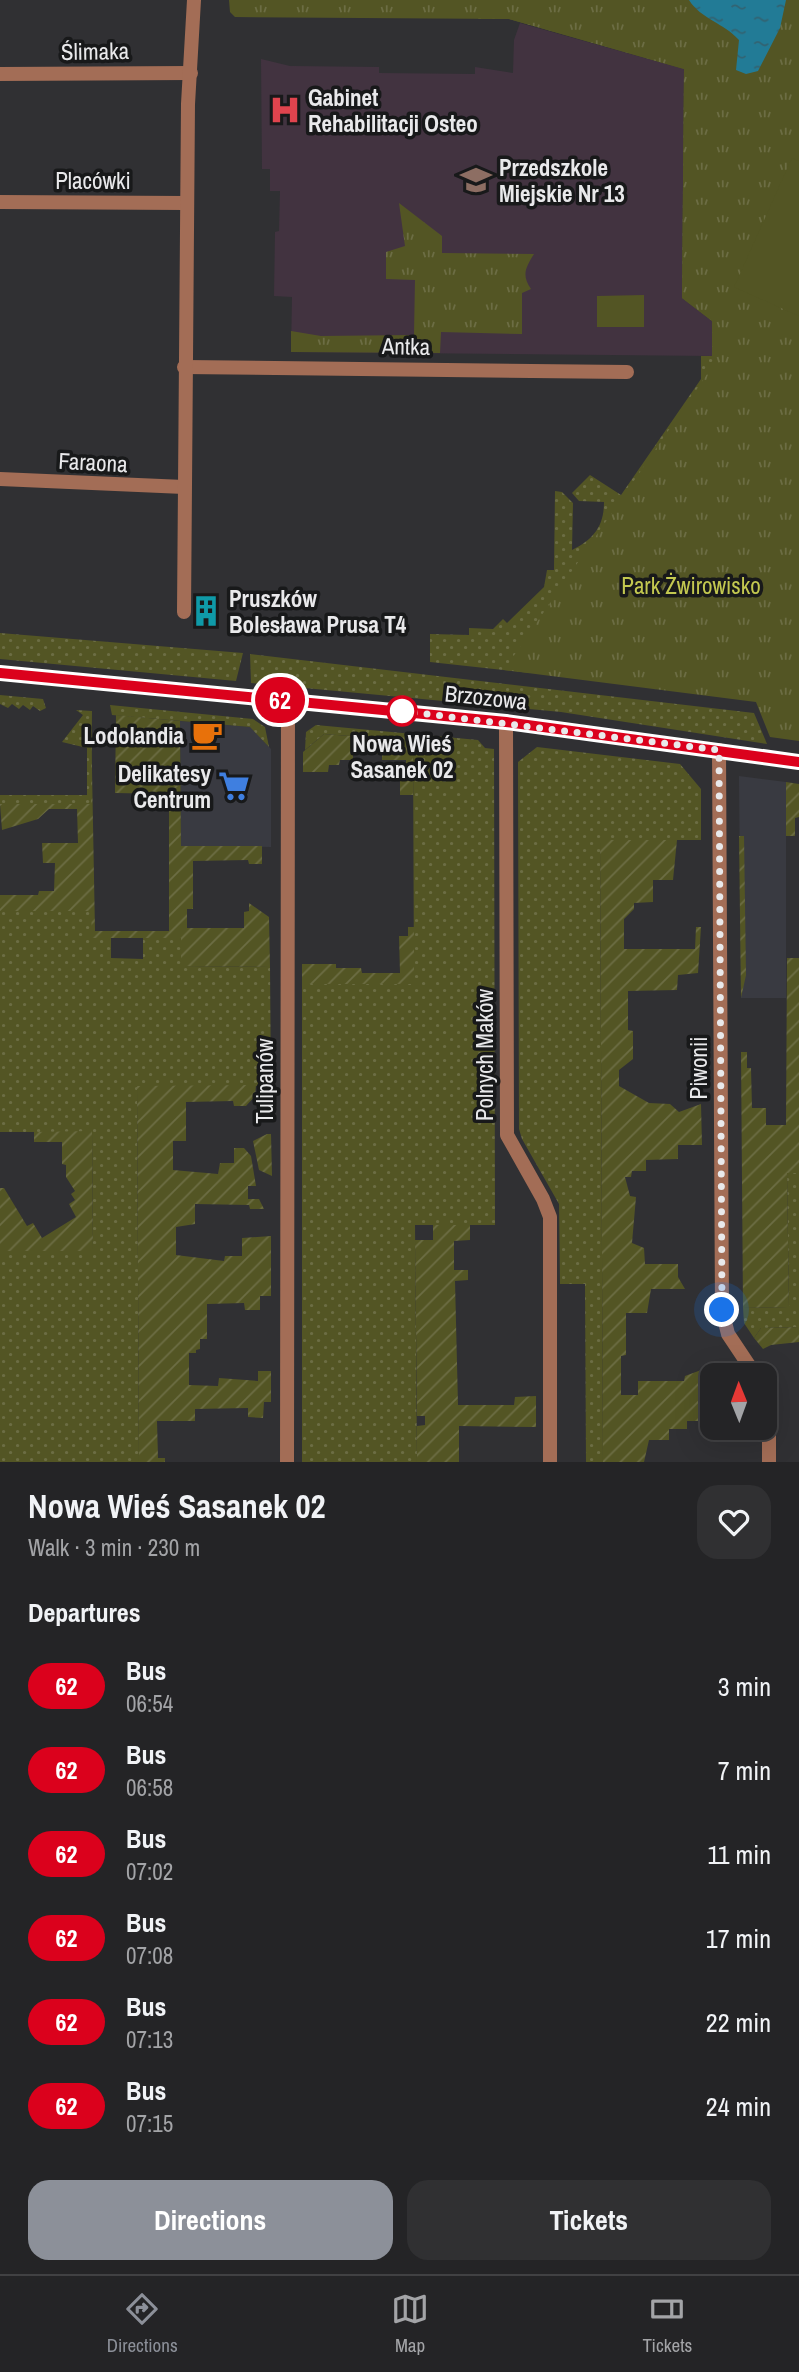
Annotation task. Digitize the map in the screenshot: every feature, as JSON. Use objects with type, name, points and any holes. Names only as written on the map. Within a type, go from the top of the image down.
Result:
[{"type":"street","points":[[184,612],[186,203],[194,0]]},
{"type":"street","name":"Ślimaka","points":[[0,74],[191,73]]},
{"type":"street","name":"Placówki","points":[[0,202],[186,203]]},
{"type":"street","name":"Antka","points":[[184,366],[627,372]]},
{"type":"street","name":"Faraona","points":[[0,479],[184,487]]},
{"type":"street","name":"Brzozowa","points":[[0,673],[506,722],[799,762]]},
{"type":"street","name":"Tulipanów","points":[[287,1462],[288,701]]},
{"type":"street","name":"Polnych Maków","points":[[506,722],[507,1135],[543,1199],[550,1217],[550,1462]]},
{"type":"street","name":"Piwonii","points":[[719,750],[722,1310],[728,1334],[747,1363]]},
{"type":"street","points":[[769,1440],[769,1462]]},
{"type":"shaded area","name":"Przedszkole Miejskie Nr 13","points":[[520,23],[684,69],[682,298],[712,321],[712,356],[291,352],[292,297],[274,296],[275,232],[279,231],[280,191],[270,191],[270,169],[262,169],[261,59],[290,66],[379,67],[379,73],[475,74],[475,67],[513,73],[514,40]]},
{"type":"shaded area","points":[[180,721],[251,727],[271,749],[271,847],[181,846]]},
{"type":"shaded area","points":[[739,776],[786,782],[786,998],[741,998]]},
{"type":"green space","name":"Park Żwirowisko","points":[[229,0],[799,0],[799,741],[770,737],[756,702],[504,670],[714,364],[712,321],[682,298],[684,69],[509,19],[235,17],[230,12]]},
{"type":"green space","points":[[480,5],[687,69],[725,374],[530,673],[430,662],[430,634],[469,635],[469,628],[493,629],[503,619],[507,623],[544,587],[547,570],[554,570],[555,491],[562,492],[573,503],[572,550],[592,536],[600,525],[604,502],[579,501],[572,493],[590,475],[621,495],[701,379],[701,356],[712,356],[712,321],[682,298],[684,69],[509,19],[478,19]]},
{"type":"green space","points":[[792,158],[799,161],[799,316],[734,287]]},
{"type":"green space","points":[[399,203],[442,236],[442,253],[534,254],[526,271],[526,279],[531,289],[522,293],[522,334],[441,332],[440,353],[291,352],[291,331],[321,336],[414,335],[415,280],[386,279],[386,252],[405,246]]},
{"type":"green space","points":[[644,295],[644,327],[597,327],[597,296]]},
{"type":"green space","points":[[0,633],[243,653],[236,681],[0,659]]},
{"type":"green space","points":[[250,654],[754,713],[767,744],[561,712],[251,683]]},
{"type":"green space","points":[[0,695],[43,699],[46,708],[40,711],[33,706],[30,710],[23,705],[19,709],[12,704],[8,708],[0,704]]},
{"type":"green space","points":[[110,705],[253,719],[265,727],[269,747],[250,727],[112,715]]},
{"type":"green space","points":[[76,710],[92,711],[91,805],[0,804],[0,795],[87,795],[87,748],[62,742],[83,715]]},
{"type":"green space","points":[[116,715],[180,721],[181,846],[262,846],[262,864],[249,864],[248,860],[193,861],[193,909],[187,909],[187,928],[244,928],[244,912],[249,911],[249,903],[269,917],[270,967],[181,966],[181,938],[92,938],[91,911],[0,911],[0,895],[38,895],[39,891],[54,891],[55,863],[43,863],[42,843],[78,843],[77,809],[49,809],[38,819],[2,830],[0,804],[91,804],[91,717],[95,931],[169,931],[169,794],[115,793]]},
{"type":"green space","points":[[316,725],[478,740],[485,748],[494,749],[495,1225],[415,1225],[417,1462],[302,1462],[302,984],[414,983],[413,741],[324,734],[305,750],[306,732]]},
{"type":"green space","points":[[324,734],[413,741],[413,795],[400,795],[400,768],[406,768],[406,760],[382,760],[382,754],[353,754],[353,760],[340,760],[339,765],[329,765],[328,772],[303,772],[303,752]]},
{"type":"green space","points":[[537,747],[680,764],[701,789],[701,840],[600,840],[603,1462],[586,1462],[585,1284],[560,1284],[559,1204],[519,1129],[518,762]]},
{"type":"green space","points":[[786,782],[799,784],[799,817],[795,818],[795,836],[786,836]]},
{"type":"green space","points":[[739,836],[744,836],[746,975],[741,998]]},
{"type":"green space","points":[[600,840],[677,840],[673,880],[653,880],[653,902],[634,903],[634,909],[624,919],[624,949],[695,949],[696,927],[701,927],[698,973],[678,975],[677,990],[628,991],[628,1030],[633,1031],[633,1059],[619,1070],[619,1086],[649,1103],[670,1104],[679,1112],[701,1104],[702,1145],[678,1145],[678,1159],[646,1160],[646,1171],[632,1171],[631,1177],[625,1177],[630,1196],[636,1197],[632,1243],[644,1248],[645,1264],[678,1264],[678,1277],[685,1289],[651,1289],[647,1313],[626,1313],[626,1355],[621,1356],[621,1395],[638,1395],[638,1381],[684,1381],[685,1376],[700,1370],[700,1421],[687,1421],[687,1429],[669,1429],[669,1440],[649,1440],[644,1462],[603,1462]]},
{"type":"green space","points":[[0,911],[92,911],[92,938],[111,938],[111,958],[143,959],[143,938],[181,938],[182,966],[270,967],[271,1086],[137,1086],[139,1462],[0,1462],[0,1251],[93,1250],[92,1132],[0,1132]]},
{"type":"green space","points":[[408,927],[414,927],[414,984],[302,984],[302,964],[336,964],[336,968],[361,968],[362,973],[400,973],[399,936],[408,936]]},
{"type":"green space","points":[[787,958],[799,958],[799,1173],[787,1173],[789,1307],[743,1308],[741,1052],[747,1052],[747,1068],[751,1068],[752,1108],[766,1108],[766,1125],[786,1125]]},
{"type":"green space","points":[[256,1085],[255,1096],[246,1106],[234,1106],[233,1101],[186,1102],[186,1141],[173,1141],[173,1170],[218,1174],[220,1163],[234,1163],[234,1148],[244,1148],[251,1156],[256,1186],[248,1186],[248,1199],[259,1199],[264,1209],[250,1209],[249,1205],[195,1204],[195,1224],[176,1227],[176,1255],[224,1261],[225,1256],[242,1256],[242,1238],[271,1236],[271,1296],[260,1296],[260,1310],[245,1310],[244,1303],[207,1304],[207,1339],[200,1339],[200,1349],[196,1350],[196,1353],[189,1353],[189,1385],[218,1386],[219,1378],[258,1381],[258,1371],[271,1371],[271,1402],[264,1402],[263,1418],[248,1417],[248,1408],[195,1409],[195,1421],[157,1421],[158,1458],[165,1458],[165,1462],[139,1462],[137,1086]]},
{"type":"green space","points":[[92,1131],[93,1251],[0,1251],[0,1188],[4,1188],[27,1226],[33,1223],[42,1238],[76,1217],[69,1204],[75,1200],[71,1194],[75,1191],[66,1177],[66,1165],[62,1164],[62,1142],[34,1142],[34,1132]]},
{"type":"green space","points":[[271,1134],[272,1176],[259,1170],[253,1141]]},
{"type":"green space","points":[[787,1173],[799,1173],[799,1327],[761,1328],[754,1338],[744,1323],[743,1308],[789,1307]]},
{"type":"green space","points":[[433,1225],[470,1225],[470,1240],[454,1241],[454,1270],[468,1270],[468,1280],[455,1281],[458,1405],[514,1405],[515,1397],[536,1396],[536,1427],[459,1426],[459,1462],[417,1462],[417,1426],[425,1425],[425,1416],[417,1416],[415,1240],[433,1240]]},
{"type":"green space","points":[[799,1327],[799,1342],[771,1345],[763,1349],[754,1338],[761,1328]]},
{"type":"water","points":[[689,0],[786,0],[780,28],[758,71],[746,74],[736,70],[739,40],[700,12]]},
{"type":"bus line","name":"62","points":[[0,673],[506,722],[799,762]]},
{"type":"place","name":"Gabinet Rehabilitacji Osteo","points":[[285,110]]},
{"type":"place","name":"Przedszkole Miejskie Nr 13","points":[[476,180]]},
{"type":"place","name":"Pruszków Bolesława Prusa T4","points":[[206,611]]},
{"type":"place","name":"Nowa Wieś Sasanek 02","points":[[402,711]]},
{"type":"place","name":"Lodolandia","points":[[207,735]]},
{"type":"place","name":"Delikatesy Centrum","points":[[234,786]]},
{"type":"route","points":[[402,711],[719,750],[722,1310]]}]
